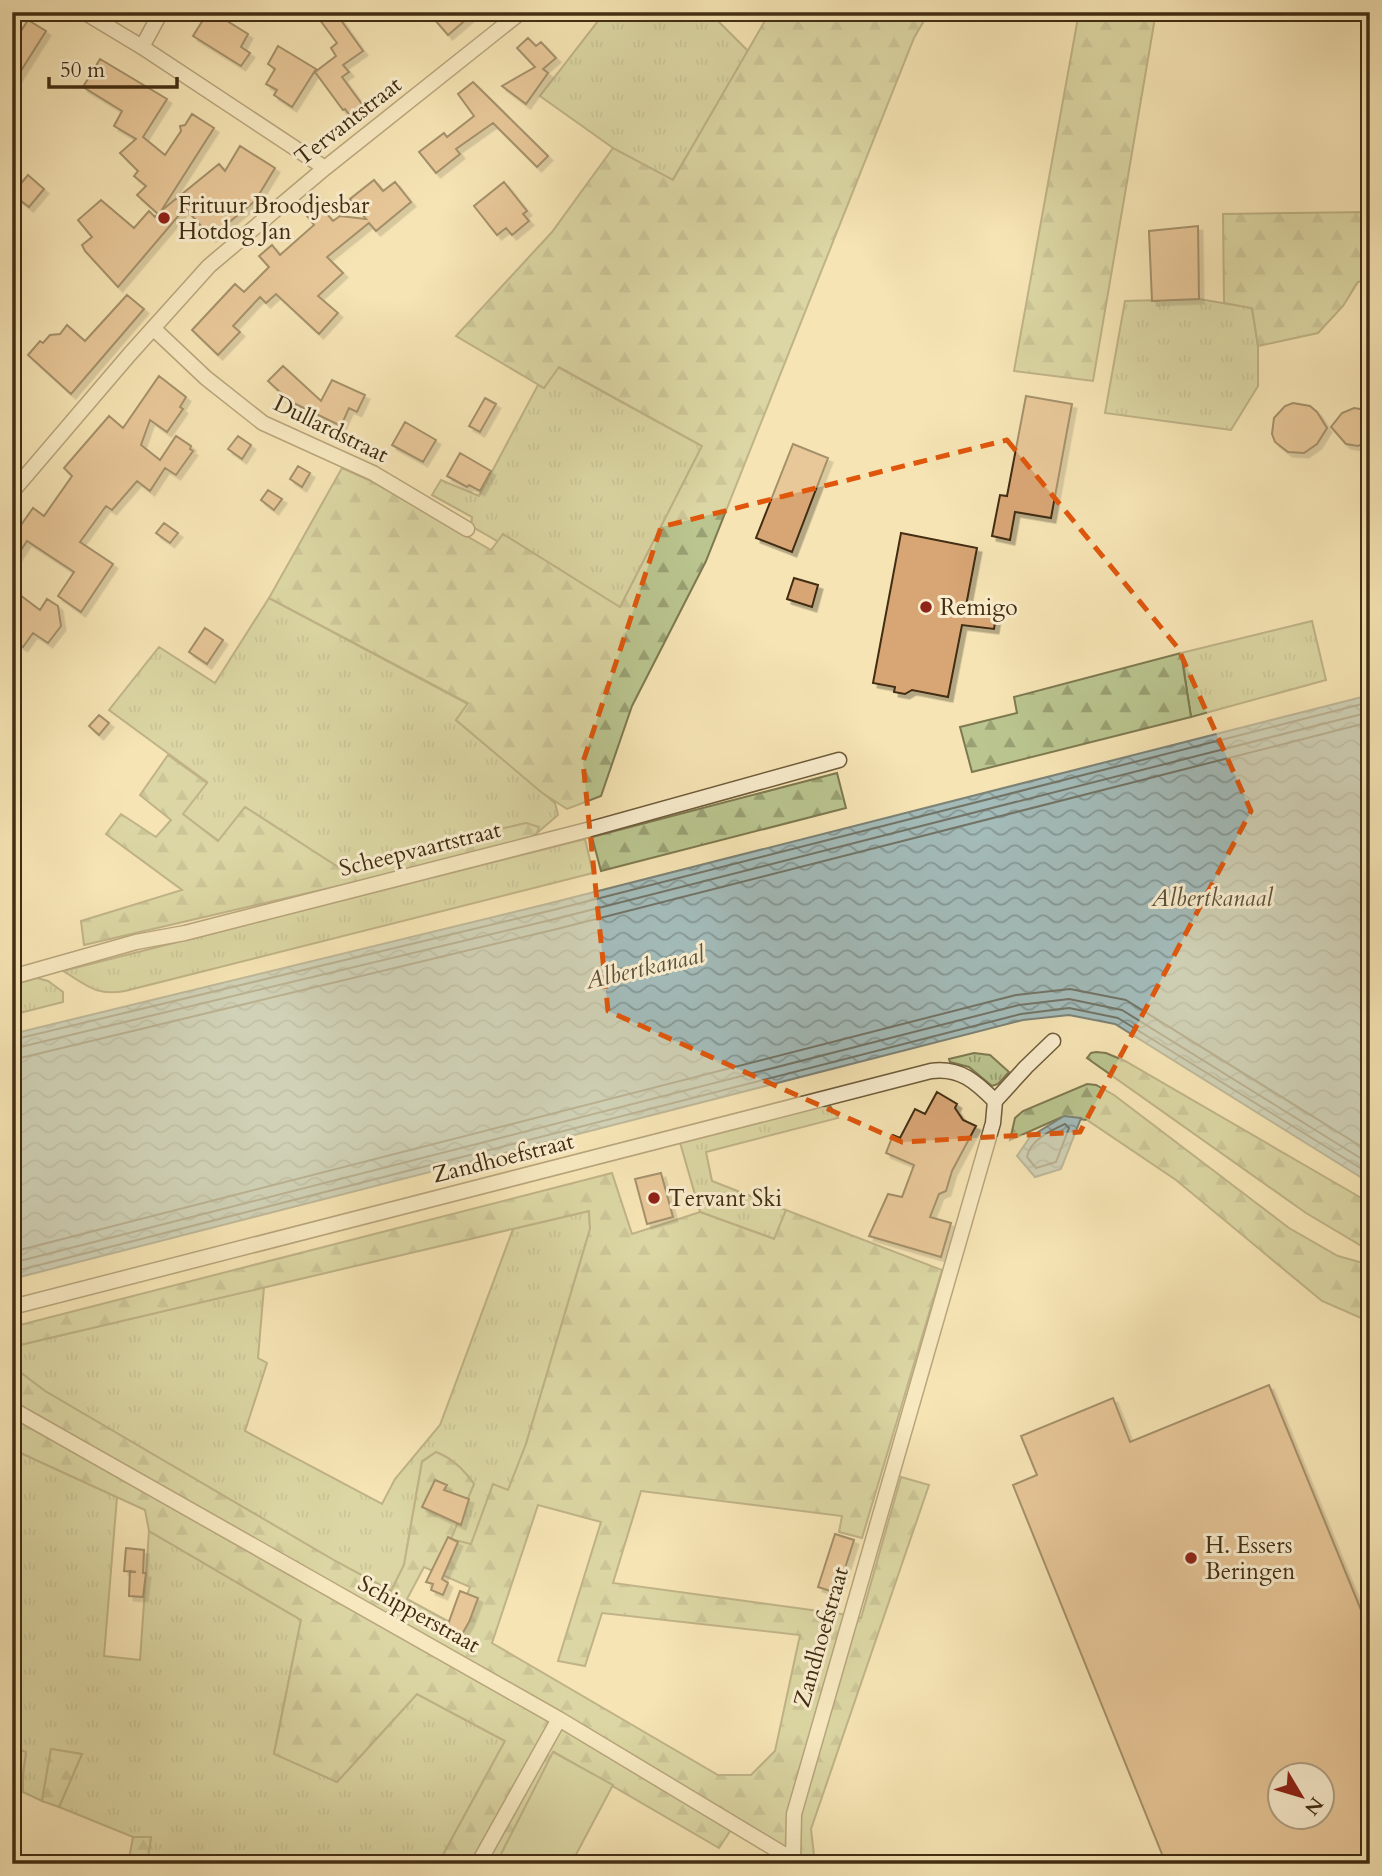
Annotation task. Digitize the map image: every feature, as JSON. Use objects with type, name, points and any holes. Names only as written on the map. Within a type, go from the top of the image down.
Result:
[{"type":"street","points":[[84,12],[142,47],[325,168]]},
{"type":"street","points":[[142,47],[161,12]]},
{"type":"street","name":"Tervantstraat","points":[[12,492],[209,266],[325,168],[521,12]]},
{"type":"street","name":"Dullardstraat","points":[[153,328],[206,378],[263,423],[373,473],[467,529]]},
{"type":"street","name":"Scheepvaartstraat","points":[[12,977],[135,942],[185,933],[573,834],[839,761]]},
{"type":"street","points":[[995,1101],[1053,1041]]},
{"type":"street","name":"Zandhoefstraat","points":[[12,1307],[931,1071],[945,1069],[967,1076],[995,1101],[993,1123],[793,1814],[796,1862]]},
{"type":"street","name":"Schipperstraat","points":[[12,1409],[559,1719],[796,1862]]},
{"type":"street","points":[[478,1864],[559,1719]]},
{"type":"highlighted area","points":[[1007,440],[1178,648],[1251,811],[1080,1132],[902,1142],[608,1011],[583,762],[661,527]]},
{"type":"green space","points":[[605,12],[709,12],[748,51],[672,181],[613,148],[540,96]]},
{"type":"green space","points":[[770,12],[929,12],[914,38],[706,561],[632,706],[601,796],[567,809],[541,792],[456,720],[468,703],[269,598],[342,468],[371,481],[491,550],[503,534],[620,607],[702,446],[559,367],[544,388],[456,336],[552,232],[613,148],[673,180]]},
{"type":"green space","points":[[1079,12],[1156,12],[1093,381],[1014,371]]},
{"type":"green space","points":[[1370,212],[1370,280],[1358,282],[1343,306],[1318,333],[1258,346],[1252,308],[1224,303],[1223,214]]},
{"type":"green space","points":[[1199,299],[1252,308],[1258,346],[1258,386],[1231,430],[1105,413],[1125,301]]},
{"type":"green space","points":[[558,367],[702,446],[620,608],[503,534],[499,542],[471,526],[472,517],[432,495],[441,480],[479,496],[538,385],[544,388]]},
{"type":"green space","points":[[269,598],[468,704],[456,720],[555,803],[558,815],[537,833],[538,827],[526,823],[338,867],[245,807],[219,841],[182,814],[207,782],[109,710],[159,647],[215,683]]},
{"type":"green space","points":[[1312,621],[1326,680],[1191,717],[1181,653]]},
{"type":"green space","points":[[1181,653],[1191,717],[972,772],[960,727],[1017,713],[1014,697]]},
{"type":"green space","points":[[168,755],[207,783],[183,814],[218,841],[245,807],[338,867],[526,823],[539,827],[537,833],[530,838],[450,860],[84,945],[81,921],[182,890],[106,834],[121,814],[156,837],[171,820],[140,795]]},
{"type":"green space","points":[[837,773],[846,808],[601,871],[592,837]]},
{"type":"green space","points":[[585,839],[593,873],[125,991],[99,991],[63,971]]},
{"type":"green space","points":[[37,978],[48,981],[63,992],[63,1002],[12,1015],[12,985]]},
{"type":"green space","points":[[1096,1052],[1125,1061],[1370,1203],[1370,1241],[1364,1246],[1360,1245],[1306,1213],[1087,1058]]},
{"type":"green space","points":[[974,1053],[990,1055],[1009,1072],[998,1084],[992,1086],[969,1067],[950,1062],[949,1059]]},
{"type":"green space","points":[[1087,1084],[1096,1085],[1114,1095],[1289,1228],[1338,1256],[1363,1263],[1370,1262],[1370,1322],[1322,1301],[1176,1180],[1087,1120],[1062,1117],[1010,1140],[1015,1118],[1023,1111]]},
{"type":"green space","points":[[828,1103],[838,1118],[706,1152],[712,1181],[786,1210],[775,1239],[700,1212],[679,1139]]},
{"type":"green space","points":[[612,1173],[632,1234],[700,1212],[774,1239],[786,1210],[942,1270],[862,1538],[839,1532],[842,1516],[641,1491],[613,1583],[861,1618],[901,1477],[929,1485],[811,1829],[814,1855],[829,1864],[809,1864],[736,1822],[719,1848],[554,1752],[496,1864],[438,1864],[505,1741],[417,1694],[337,1782],[274,1754],[301,1620],[149,1531],[145,1510],[12,1449],[12,1361],[15,1368],[45,1391],[391,1591],[404,1565],[422,1462],[436,1452],[457,1465],[474,1484],[451,1539],[471,1544],[493,1484],[508,1490],[526,1444],[590,1229],[589,1211],[20,1345],[12,1355],[12,1327]],"holes":[[[538,1505],[601,1522],[558,1661],[585,1666],[602,1613],[800,1635],[775,1751],[751,1775],[718,1775],[492,1643]],[[424,1567],[470,1587],[455,1625],[407,1599]]]},
{"type":"green space","points":[[589,1211],[590,1229],[526,1444],[508,1491],[493,1484],[471,1545],[450,1539],[474,1484],[457,1465],[436,1452],[422,1461],[404,1565],[391,1591],[45,1391],[23,1376],[12,1360],[13,1353],[20,1345],[264,1287],[258,1358],[267,1363],[245,1431],[382,1504],[395,1479],[440,1425],[513,1229]]},
{"type":"green space","points":[[12,1449],[117,1497],[104,1656],[140,1660],[149,1531],[301,1620],[274,1753],[337,1782],[417,1694],[505,1741],[438,1864],[147,1864],[151,1837],[133,1837],[59,1807],[82,1754],[51,1749],[42,1801],[23,1792],[26,1753],[12,1747],[12,1714],[18,1713],[15,1662],[12,1662]]},
{"type":"green space","points":[[12,1747],[26,1752],[23,1792],[12,1788]]},
{"type":"green space","points":[[51,1749],[82,1754],[59,1807],[42,1801]]},
{"type":"green space","points":[[553,1752],[613,1785],[571,1864],[496,1864]]},
{"type":"green space","points":[[133,1837],[151,1837],[147,1864],[128,1864]]},
{"type":"water","name":"Albertkanaal","points":[[1370,695],[1370,1183],[1115,1024],[1069,1015],[1023,1020],[12,1279],[12,1034],[551,903]]},
{"type":"water","points":[[1064,1116],[1081,1118],[1061,1169],[1035,1177],[1017,1156],[1030,1137]]},
{"type":"building","points":[[208,12],[248,34],[241,47],[250,53],[241,66],[193,36]]},
{"type":"building","points":[[314,12],[335,12],[363,51],[343,65],[349,72],[342,77],[364,107],[351,117],[315,72],[336,56],[331,48],[337,43]]},
{"type":"building","points":[[428,12],[475,12],[448,35]]},
{"type":"building","points":[[28,20],[46,31],[12,85],[12,45]]},
{"type":"building","points":[[528,38],[536,46],[541,42],[556,58],[543,69],[548,73],[526,104],[502,86],[535,67],[517,48]]},
{"type":"building","points":[[278,46],[316,69],[292,107],[274,95],[277,90],[266,84],[275,69],[268,64]]},
{"type":"building","points":[[100,59],[167,99],[143,137],[165,155],[181,131],[180,126],[185,125],[192,114],[214,128],[161,211],[219,164],[225,171],[240,146],[275,168],[255,201],[211,237],[185,208],[118,287],[85,251],[82,245],[92,237],[78,220],[101,200],[134,228],[149,211],[155,217],[158,214],[137,195],[146,186],[134,176],[138,171],[120,153],[136,139],[114,126],[122,111],[83,87]]},
{"type":"building","points":[[473,82],[548,156],[537,167],[493,123],[456,149],[460,154],[436,173],[419,152],[444,133],[447,137],[474,116],[458,94]]},
{"type":"building","points":[[28,175],[44,189],[29,207],[12,194]]},
{"type":"building","points":[[374,180],[383,191],[395,182],[411,202],[376,231],[369,223],[327,257],[343,273],[318,296],[338,313],[319,334],[276,294],[266,303],[260,297],[233,326],[240,332],[218,355],[192,330],[235,284],[244,292],[269,267],[259,256],[272,245],[280,255],[314,225],[306,215],[319,205],[333,221],[340,216],[366,219],[350,199]]},
{"type":"building","points":[[504,182],[527,211],[523,214],[529,221],[512,235],[506,228],[497,235],[474,206]]},
{"type":"building","points":[[1198,226],[1199,299],[1152,301],[1149,231]]},
{"type":"building","points":[[127,295],[144,309],[71,394],[28,355],[40,341],[43,343],[50,335],[60,334],[67,325],[85,341]]},
{"type":"building","points":[[283,366],[321,401],[332,380],[365,395],[357,412],[349,408],[341,426],[279,396],[281,393],[268,381]]},
{"type":"building","points":[[159,376],[186,397],[180,407],[183,409],[167,432],[150,420],[141,445],[160,460],[176,436],[191,446],[193,451],[176,475],[165,468],[150,491],[137,481],[112,510],[106,506],[80,542],[113,564],[81,612],[58,596],[74,572],[27,541],[12,564],[12,538],[33,508],[44,516],[72,476],[64,468],[109,416],[123,428]]},
{"type":"building","points":[[1026,396],[1072,404],[1051,518],[1015,512],[1010,540],[992,536],[1000,495],[1007,496]]},
{"type":"building","points":[[485,398],[496,404],[480,432],[469,426]]},
{"type":"building","points":[[1293,403],[1310,406],[1327,428],[1317,444],[1304,453],[1288,452],[1275,442],[1272,434],[1274,418],[1285,406]]},
{"type":"building","points":[[1354,408],[1370,415],[1370,439],[1358,446],[1346,444],[1331,427],[1342,413]]},
{"type":"building","points":[[405,422],[436,440],[423,462],[392,445]]},
{"type":"building","points":[[238,436],[251,445],[242,459],[228,449]]},
{"type":"building","points":[[793,444],[828,458],[792,552],[756,538]]},
{"type":"building","points":[[460,453],[491,471],[480,491],[447,476]]},
{"type":"building","points":[[298,466],[310,473],[302,487],[290,479]]},
{"type":"building","points":[[268,490],[282,499],[274,510],[261,500]]},
{"type":"building","points":[[164,523],[178,533],[170,543],[156,533]]},
{"type":"building","name":"Remigo","points":[[901,533],[977,548],[965,611],[996,617],[994,629],[962,625],[948,697],[912,690],[905,694],[894,692],[895,687],[873,683]]},
{"type":"building","points":[[794,578],[818,585],[812,607],[787,599]]},
{"type":"building","points":[[12,589],[40,610],[47,599],[58,606],[61,626],[48,643],[33,633],[23,647],[12,640]]},
{"type":"building","points":[[205,628],[223,640],[207,664],[189,652]]},
{"type":"building","points":[[99,715],[109,723],[99,735],[89,726]]},
{"type":"building","points":[[937,1092],[957,1104],[955,1108],[963,1120],[976,1126],[952,1171],[946,1191],[939,1194],[930,1217],[951,1223],[941,1257],[869,1236],[888,1194],[902,1197],[914,1165],[886,1153],[893,1135],[900,1138],[915,1109],[925,1114]]},
{"type":"building","name":"Tervant Ski","points":[[661,1173],[673,1217],[647,1224],[635,1179]]},
{"type":"building","name":"H. Essers Beringen","points":[[1269,1385],[1370,1632],[1370,1864],[1166,1864],[1013,1485],[1037,1475],[1021,1436],[1113,1398],[1130,1442]]},
{"type":"building","points":[[435,1480],[447,1485],[444,1490],[469,1499],[461,1525],[422,1507]]},
{"type":"building","points":[[835,1534],[854,1540],[837,1593],[818,1587]]},
{"type":"building","points":[[448,1537],[458,1542],[442,1579],[448,1583],[443,1595],[431,1590],[433,1584],[426,1582]]},
{"type":"building","points":[[126,1548],[144,1550],[143,1573],[146,1573],[143,1597],[129,1596],[130,1571],[124,1571]]},
{"type":"building","points":[[460,1591],[478,1598],[461,1636],[446,1630]]},
{"type":"place","name":"Frituur Broodjesbar Hotdog Jan","points":[[164,218]]},
{"type":"place","name":"Remigo","points":[[926,607]]},
{"type":"place","name":"Tervant Ski","points":[[654,1198]]},
{"type":"place","name":"H. Essers Beringen","points":[[1191,1558]]}]
